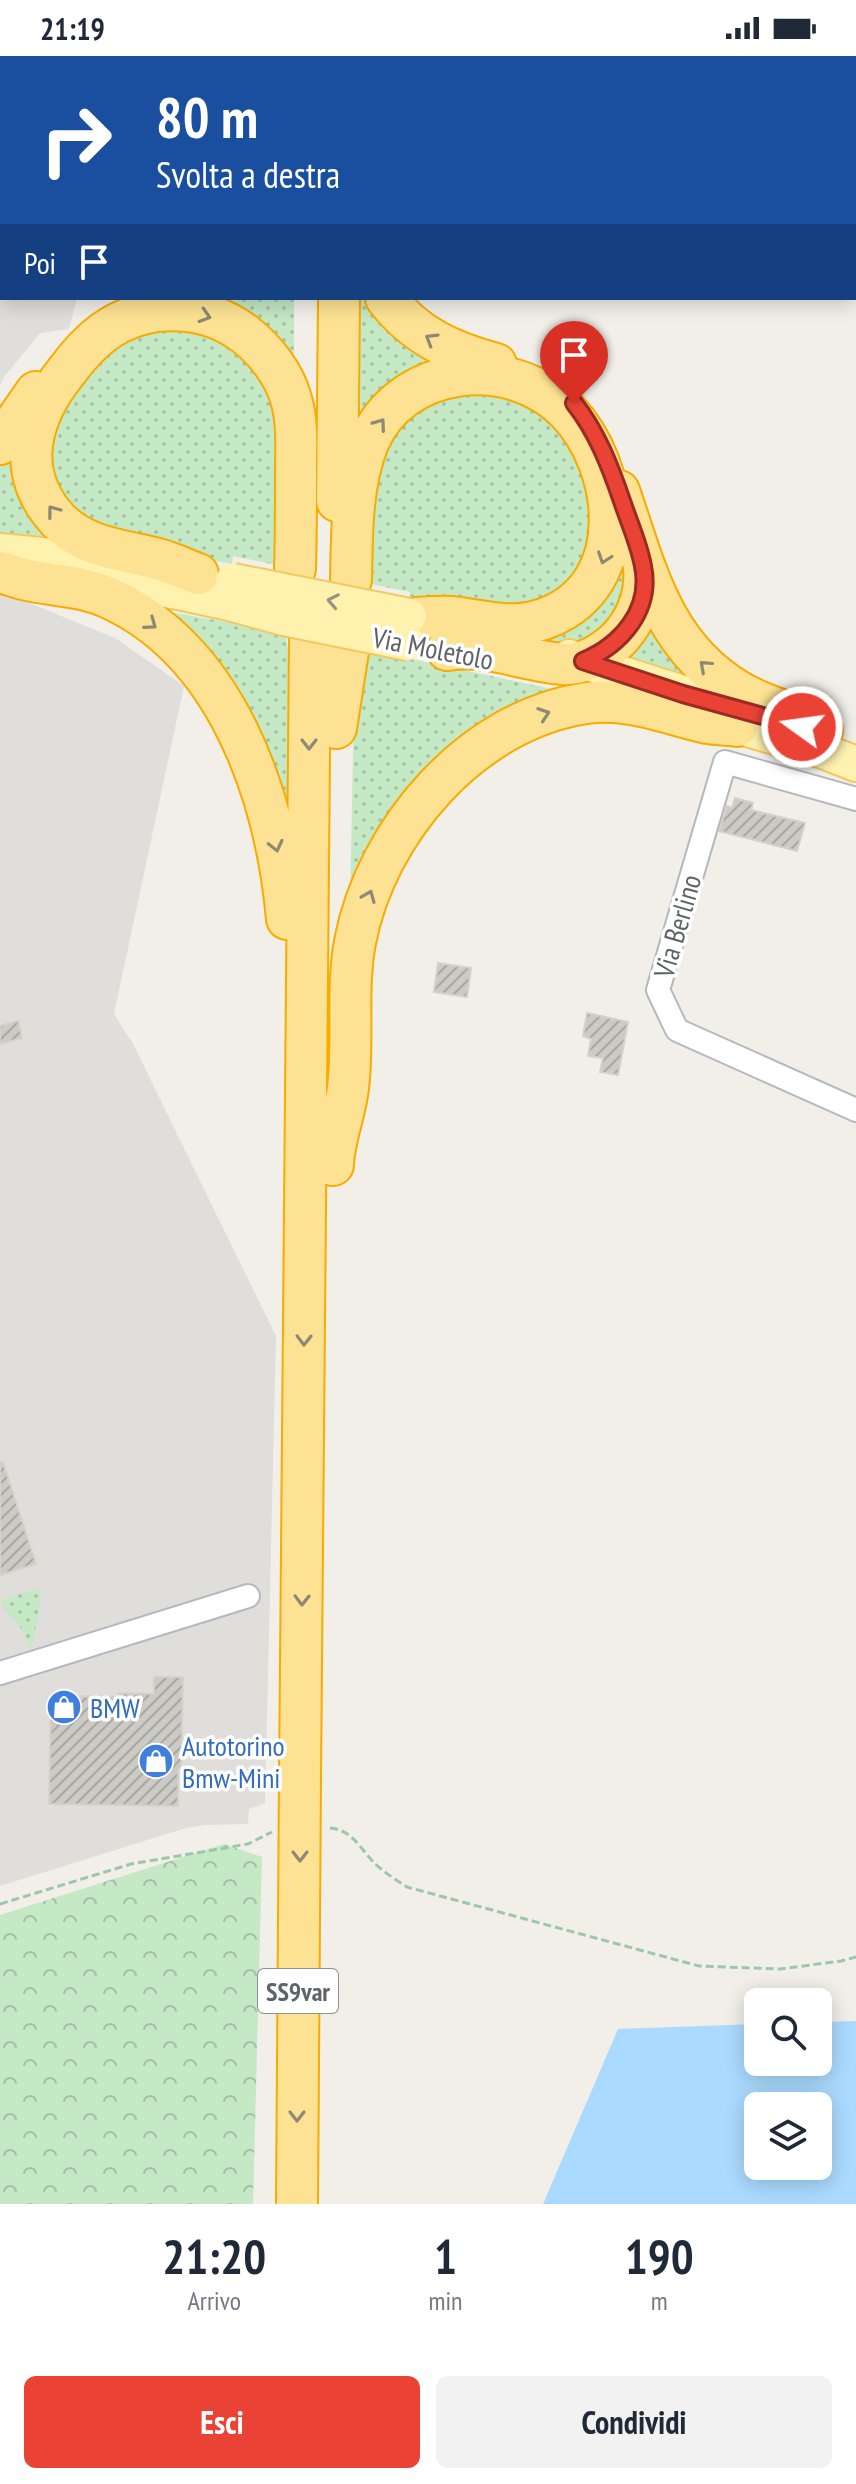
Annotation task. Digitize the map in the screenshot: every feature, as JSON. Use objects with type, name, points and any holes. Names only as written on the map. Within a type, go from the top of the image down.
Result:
[{"type":"highway","points":[[0,444],[34,394],[88,332],[120,312],[162,300]]},
{"type":"highway","points":[[313,300],[324,574]]},
{"type":"highway","points":[[324,574],[339,300]]},
{"type":"highway","points":[[388,300],[408,324],[435,343],[537,378],[574,403],[603,450],[653,591],[668,623],[701,664],[742,693],[839,734]]},
{"type":"highway","points":[[221,586],[159,559],[94,543],[79,536],[60,521],[45,502],[35,480],[31,458],[34,429],[44,402],[79,355],[96,338],[141,315],[167,310],[201,314],[238,329],[262,350],[291,396],[324,574]]},
{"type":"highway","points":[[324,574],[353,519],[360,467],[372,435],[391,409],[427,384],[464,373],[501,377],[544,393],[561,405],[576,422],[592,450],[606,487],[610,503],[610,529],[600,570],[587,590],[575,601],[539,621],[503,625],[441,616],[412,626]]},
{"type":"highway","points":[[447,650],[475,648],[563,664],[583,661],[611,646],[637,613],[645,585],[641,555]]},
{"type":"highway","points":[[0,572],[25,580],[95,593],[118,603],[150,624],[178,646],[201,673],[224,706],[244,746],[274,836],[287,912],[291,977],[290,1185],[305,1274]]},
{"type":"highway","points":[[323,640],[336,728],[333,1165],[314,1778],[305,1274],[310,697],[323,640]]},
{"type":"highway","points":[[333,1165],[348,1089],[350,979],[360,919],[391,849],[430,792],[469,755],[504,732],[542,714],[588,703],[640,706],[710,723],[737,726]]},
{"type":"highway","name":"SS9var","points":[[297,2204],[314,1778]]},
{"type":"highway","name":"SS9var","points":[[314,1778],[324,2204]]},
{"type":"main road","name":"Via Moletolo","points":[[0,551],[135,565],[221,586],[583,661],[736,710],[839,734]]},
{"type":"main road","name":"Via Moletolo","points":[[0,572],[45,572],[178,592],[221,586]]},
{"type":"main road","name":"Via Moletolo","points":[[412,626],[447,650],[623,688],[712,714],[737,726],[834,754],[856,764]]},
{"type":"street","name":"Via Berlino","points":[[856,799],[725,762],[658,990],[677,1030],[856,1110]]},
{"type":"street","points":[[0,1673],[248,1596]]},
{"type":"path","points":[[0,1904],[131,1864],[248,1844],[283,1826]]},
{"type":"path","points":[[323,1828],[336,1828],[358,1841],[377,1866],[407,1887],[699,1966],[780,1969],[856,1957]]},
{"type":"shaded area","points":[[0,300],[76,300],[69,329],[40,333],[0,386]]},
{"type":"shaded area","points":[[0,591],[115,638],[184,686],[114,1014],[133,1044],[276,1336],[265,1803],[249,1809],[248,1824],[186,1828],[0,1886]]},
{"type":"green space","points":[[211,300],[294,300],[294,370]]},
{"type":"green space","points":[[356,300],[377,300],[442,358],[358,431]]},
{"type":"green space","points":[[130,328],[219,330],[277,386],[286,567],[233,556],[232,564],[127,544],[53,499],[49,412]]},
{"type":"green space","points":[[508,387],[583,451],[595,558],[542,611],[410,600],[410,592],[361,582],[364,488],[412,402]]},
{"type":"green space","points":[[9,446],[69,542],[0,540],[0,465]]},
{"type":"green space","points":[[616,550],[635,591],[582,651],[528,638]]},
{"type":"green space","points":[[154,609],[286,633],[291,677],[293,858]]},
{"type":"green space","points":[[652,611],[719,697],[618,664],[641,646]]},
{"type":"green space","points":[[355,647],[580,695],[533,709],[350,907]]},
{"type":"green space","points":[[40,1588],[40,1605],[31,1650],[21,1628],[5,1610],[1,1600]]},
{"type":"green space","points":[[224,1844],[262,1857],[253,2204],[0,2204],[0,1915]]},
{"type":"water","points":[[856,2021],[856,2204],[543,2204],[618,2029],[744,2024],[744,2076],[832,2076],[832,2022]]},
{"type":"building","points":[[735,798],[753,803],[751,810],[805,823],[797,851],[719,831],[727,806],[732,808]]},
{"type":"building","points":[[438,963],[471,968],[467,997],[434,992]]},
{"type":"building","points":[[587,1013],[628,1022],[618,1075],[600,1072],[603,1058],[588,1056],[591,1039],[583,1036]]},
{"type":"building","points":[[18,1021],[22,1038],[0,1044],[0,1026]]},
{"type":"building","points":[[0,1462],[3,1462],[36,1564],[0,1575]]},
{"type":"building","points":[[154,1677],[183,1677],[178,1806],[49,1804],[51,1696],[154,1694]]},
{"type":"place","name":"BMW","points":[[64,1707]]},
{"type":"place","name":"Autotorino Bmw-Mini","points":[[156,1761]]},
{"type":"route","points":[[574,403],[594,433],[610,467],[641,555],[645,577],[641,603],[627,629],[611,646],[583,661],[683,694],[802,727]]}]
